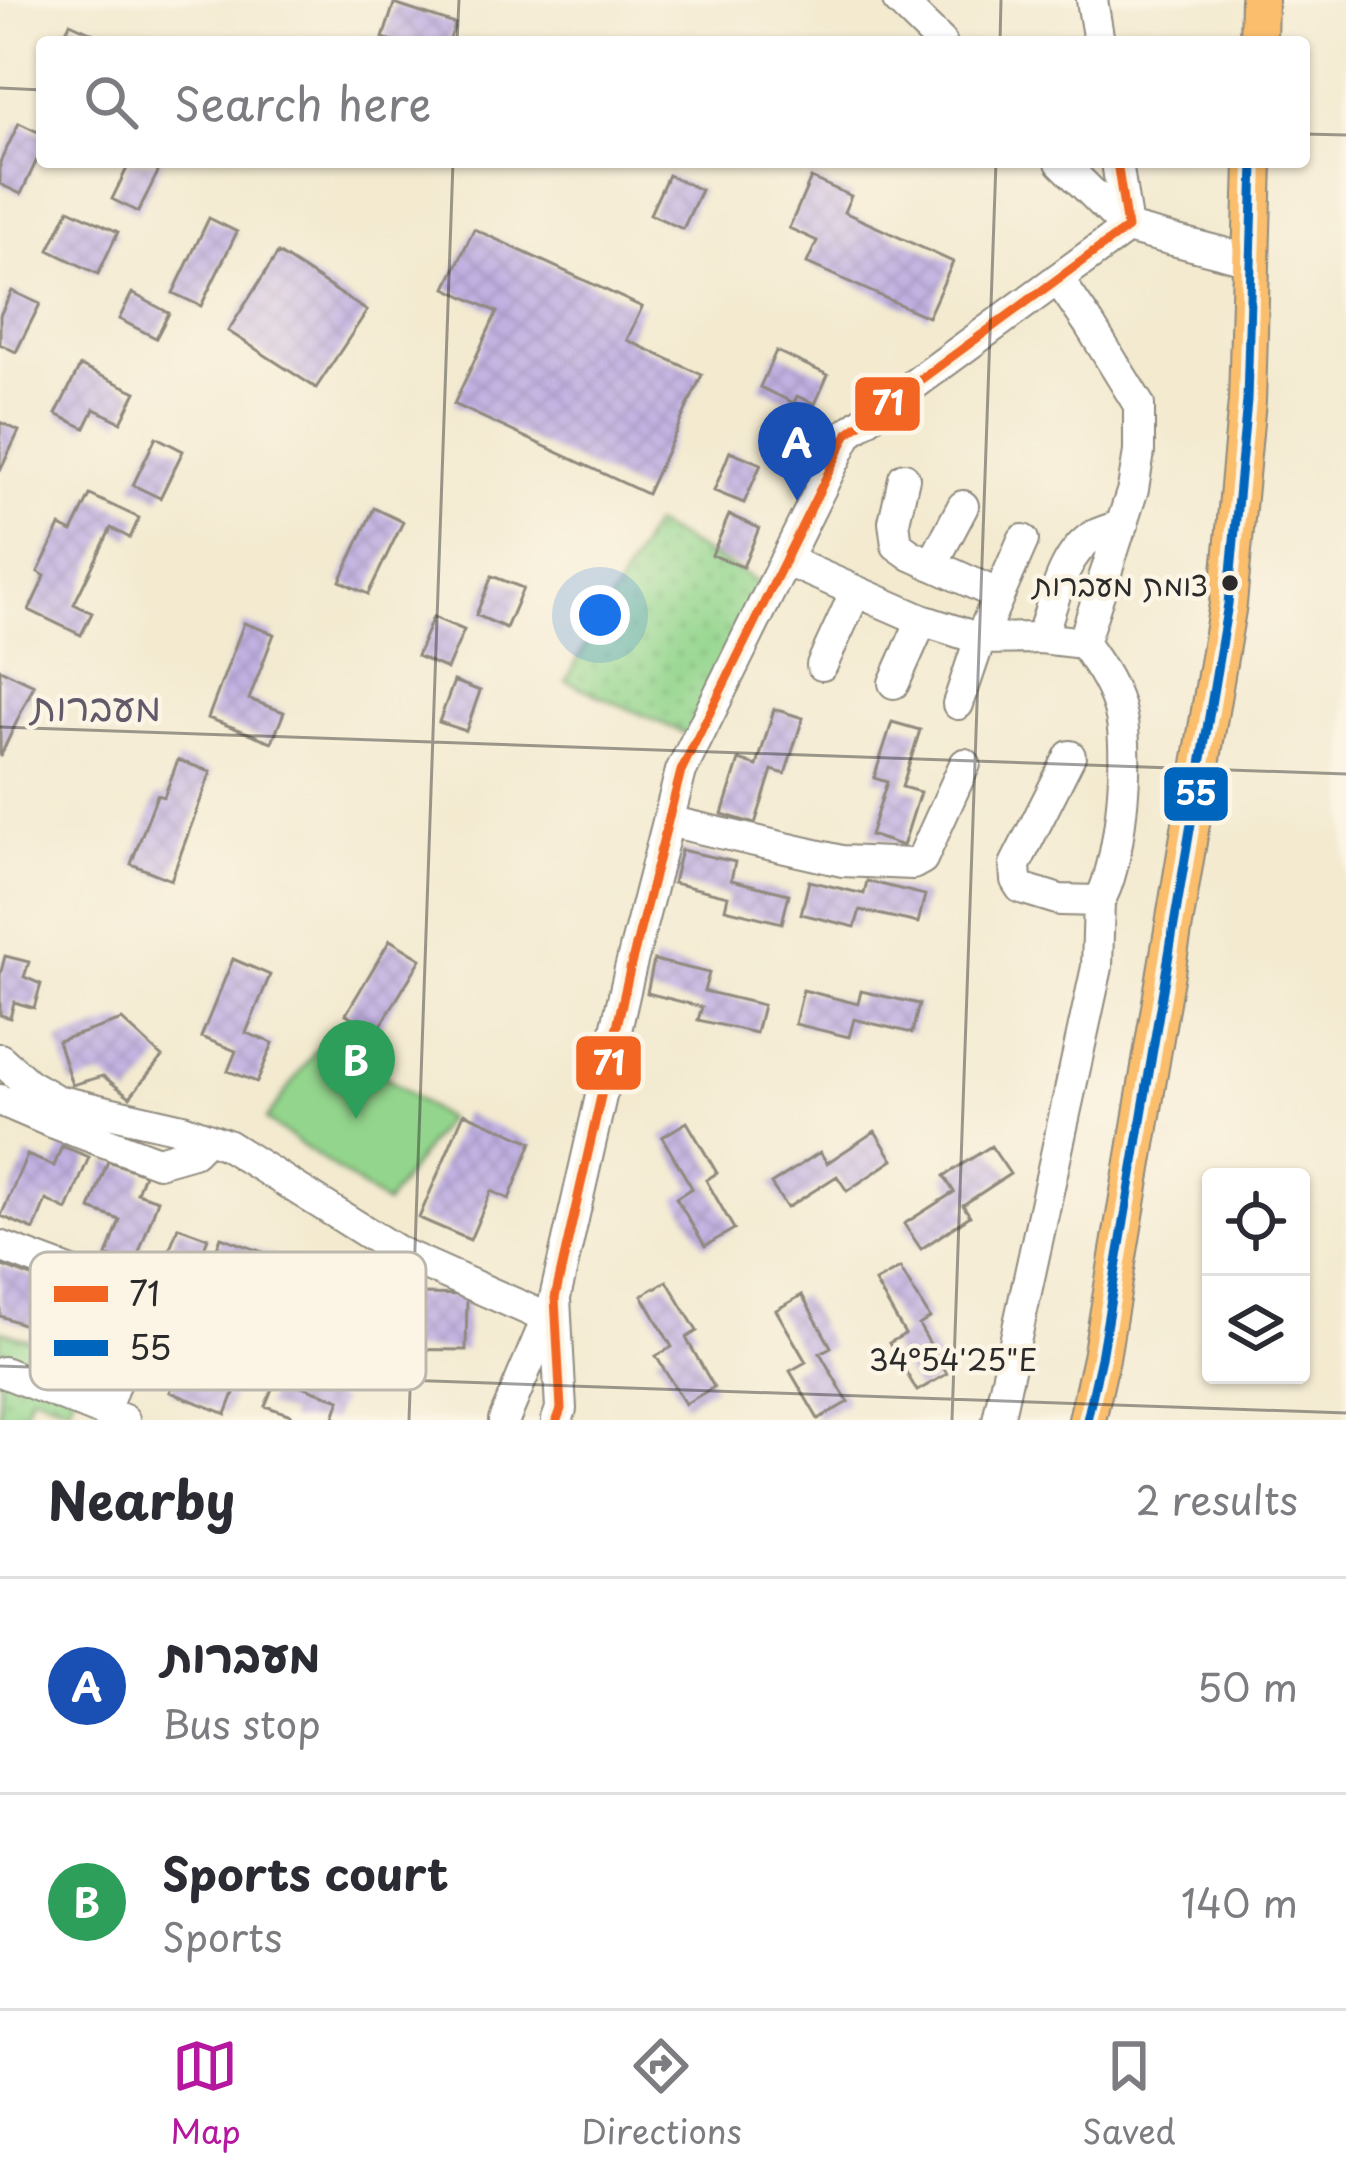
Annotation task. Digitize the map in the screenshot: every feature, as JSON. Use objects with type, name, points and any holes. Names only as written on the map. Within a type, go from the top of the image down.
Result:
[{"type":"main road","points":[[1258,36],[1259,0]]},
{"type":"main road","points":[[1088,1420],[1228,604],[1247,401],[1254,168]]},
{"type":"street","points":[[898,0],[934,36]]},
{"type":"street","points":[[1092,0],[1098,36]]},
{"type":"street","points":[[1067,168],[1127,228],[1250,260]]},
{"type":"street","points":[[1118,168],[1127,228]]},
{"type":"street","points":[[504,1420],[551,1308],[681,771],[848,433],[1127,228]]},
{"type":"street","points":[[1058,279],[1138,405],[1139,452],[1123,525],[1083,643]]},
{"type":"street","points":[[904,478],[894,522],[897,545],[999,595]]},
{"type":"street","points":[[932,565],[963,506]]},
{"type":"street","points":[[1041,638],[1077,549],[1095,535],[1123,525]]},
{"type":"street","points":[[958,704],[1022,540]]},
{"type":"street","points":[[785,560],[922,620],[980,639],[1083,643],[1121,712],[1126,748],[1114,860],[1099,902],[1097,967],[998,1420]]},
{"type":"street","points":[[822,665],[856,591]]},
{"type":"street","points":[[894,683],[922,620]]},
{"type":"street","points":[[1070,756],[1015,865],[1016,880],[1021,888],[1060,901],[1099,902]]},
{"type":"street","points":[[668,821],[842,861],[913,864],[922,859],[965,764]]},
{"type":"street","points":[[0,1059],[28,1084],[56,1100],[227,1145],[398,1252]]},
{"type":"street","points":[[0,1100],[158,1162],[193,1152],[207,1138]]},
{"type":"street","points":[[0,1246],[30,1257]]},
{"type":"street","points":[[426,1262],[551,1308]]},
{"type":"street","points":[[551,1308],[561,1409],[557,1420]]},
{"type":"street","points":[[1,1370],[30,1382]]},
{"type":"street","points":[[50,1390],[114,1416]]},
{"type":"green space","points":[[653,524],[766,586],[691,736],[566,681]]},
{"type":"green space","points":[[326,1035],[446,1119],[386,1204],[266,1120]]},
{"type":"green space","points":[[0,1330],[30,1340],[30,1390],[75,1390],[69,1407],[31,1394],[22,1420],[0,1420]]},
{"type":"building","points":[[394,4],[455,24],[451,36],[384,36]]},
{"type":"building","points":[[70,23],[99,36],[64,36]]},
{"type":"building","points":[[19,123],[36,131],[36,162],[21,194],[0,184],[0,162]]},
{"type":"building","points":[[127,168],[160,168],[138,212],[112,199]]},
{"type":"building","points":[[668,175],[701,190],[683,229],[650,214]]},
{"type":"building","points":[[811,178],[851,196],[844,212],[953,262],[928,317],[807,263],[817,241],[789,228]]},
{"type":"building","points":[[69,209],[118,232],[98,274],[49,250]]},
{"type":"building","points":[[209,218],[237,232],[201,306],[173,293]]},
{"type":"building","points":[[474,229],[642,307],[627,340],[702,375],[647,494],[454,404],[497,312],[446,288]]},
{"type":"building","points":[[278,253],[367,311],[316,388],[228,331]]},
{"type":"building","points":[[12,291],[40,304],[16,352],[0,344],[0,315]]},
{"type":"building","points":[[132,293],[169,313],[156,338],[119,319]]},
{"type":"building","points":[[776,351],[828,375],[815,404],[797,396],[794,403],[760,387]]},
{"type":"building","points":[[80,366],[136,392],[121,422],[94,409],[85,428],[56,414]]},
{"type":"building","points":[[0,422],[19,431],[0,471]]},
{"type":"building","points":[[156,437],[183,451],[160,498],[133,485]]},
{"type":"building","points":[[730,451],[761,464],[744,503],[714,491]]},
{"type":"building","points":[[90,495],[139,518],[130,538],[111,528],[74,604],[92,613],[81,635],[29,610],[45,576],[38,572],[60,526],[72,532]]},
{"type":"building","points":[[374,508],[403,522],[368,594],[340,581]]},
{"type":"building","points":[[729,515],[759,528],[743,567],[712,555]]},
{"type":"building","points":[[492,576],[523,588],[506,628],[476,615]]},
{"type":"building","points":[[433,617],[464,630],[447,669],[417,656]]},
{"type":"building","points":[[244,623],[274,634],[249,699],[284,712],[272,742],[208,718]]},
{"type":"building","points":[[0,669],[34,685],[0,757]]},
{"type":"building","points":[[454,681],[480,691],[466,731],[439,722]]},
{"type":"building","points":[[774,709],[803,718],[785,774],[772,770],[755,824],[722,814],[739,760],[757,766]]},
{"type":"building","points":[[892,722],[920,730],[902,787],[920,792],[903,846],[870,835],[887,782],[874,778]]},
{"type":"building","points":[[178,760],[211,772],[171,880],[131,864],[157,795],[164,797]]},
{"type":"building","points":[[681,850],[735,862],[731,880],[789,894],[782,923],[725,909],[728,896],[673,883]]},
{"type":"building","points":[[809,881],[864,894],[867,881],[925,895],[918,923],[860,910],[855,927],[801,914]]},
{"type":"building","points":[[390,940],[421,959],[377,1032],[346,1014]]},
{"type":"building","points":[[5,956],[29,962],[24,977],[41,984],[34,1008],[14,1002],[10,1018],[0,1015]]},
{"type":"building","points":[[233,959],[270,975],[246,1033],[273,1043],[257,1082],[228,1071],[236,1051],[201,1037]]},
{"type":"building","points":[[654,960],[709,973],[704,991],[763,1005],[756,1033],[698,1020],[702,1007],[647,993]]},
{"type":"building","points":[[803,990],[858,1004],[861,991],[919,1004],[912,1033],[854,1019],[849,1037],[795,1024]]},
{"type":"building","points":[[122,1020],[162,1057],[130,1097],[103,1076],[72,1085],[58,1041]]},
{"type":"building","points":[[464,1113],[532,1142],[509,1199],[491,1191],[470,1240],[419,1218]]},
{"type":"building","points":[[687,1122],[717,1173],[706,1180],[734,1229],[705,1246],[676,1198],[692,1188],[662,1137]]},
{"type":"building","points":[[875,1131],[893,1160],[847,1191],[837,1176],[787,1208],[771,1184],[820,1152],[827,1163]]},
{"type":"building","points":[[62,1146],[89,1157],[67,1210],[46,1200],[34,1230],[1,1216],[27,1155],[54,1166]]},
{"type":"building","points":[[991,1146],[1010,1174],[963,1205],[970,1216],[921,1249],[904,1224],[954,1192],[944,1176]]},
{"type":"building","points":[[108,1161],[144,1174],[137,1193],[158,1200],[139,1252],[108,1252],[120,1220],[90,1209]]},
{"type":"building","points":[[178,1227],[208,1238],[203,1252],[169,1252]]},
{"type":"building","points":[[221,1237],[262,1252],[216,1252]]},
{"type":"building","points":[[0,1265],[30,1276],[30,1327],[0,1316]]},
{"type":"building","points":[[900,1268],[930,1318],[919,1325],[947,1374],[917,1391],[889,1343],[905,1334],[875,1282]]},
{"type":"building","points":[[667,1281],[697,1331],[686,1338],[714,1387],[685,1404],[656,1356],[672,1347],[642,1295]]},
{"type":"building","points":[[426,1294],[467,1295],[466,1350],[426,1350]]},
{"type":"building","points":[[802,1295],[831,1347],[820,1353],[848,1402],[818,1419],[790,1371],[806,1362],[776,1310]]},
{"type":"building","points":[[171,1390],[235,1390],[226,1414]]},
{"type":"building","points":[[272,1390],[313,1390],[340,1400],[333,1420],[289,1420],[291,1415],[265,1406]]},
{"type":"transit line","name":"71","points":[[557,1420],[561,1409],[555,1298],[681,771],[848,433],[1127,228],[1118,168]]},
{"type":"transit line","name":"55","points":[[1087,1420],[1228,604],[1247,401],[1254,168]]},
{"type":"place","name":"מעברות","points":[[797,501]]},
{"type":"place","name":"צומת מעברות","points":[[1230,583]]},
{"type":"place","name":"Sports court","points":[[356,1119]]},
{"type":"district","name":"מעברות","points":[[96,704]]}]
